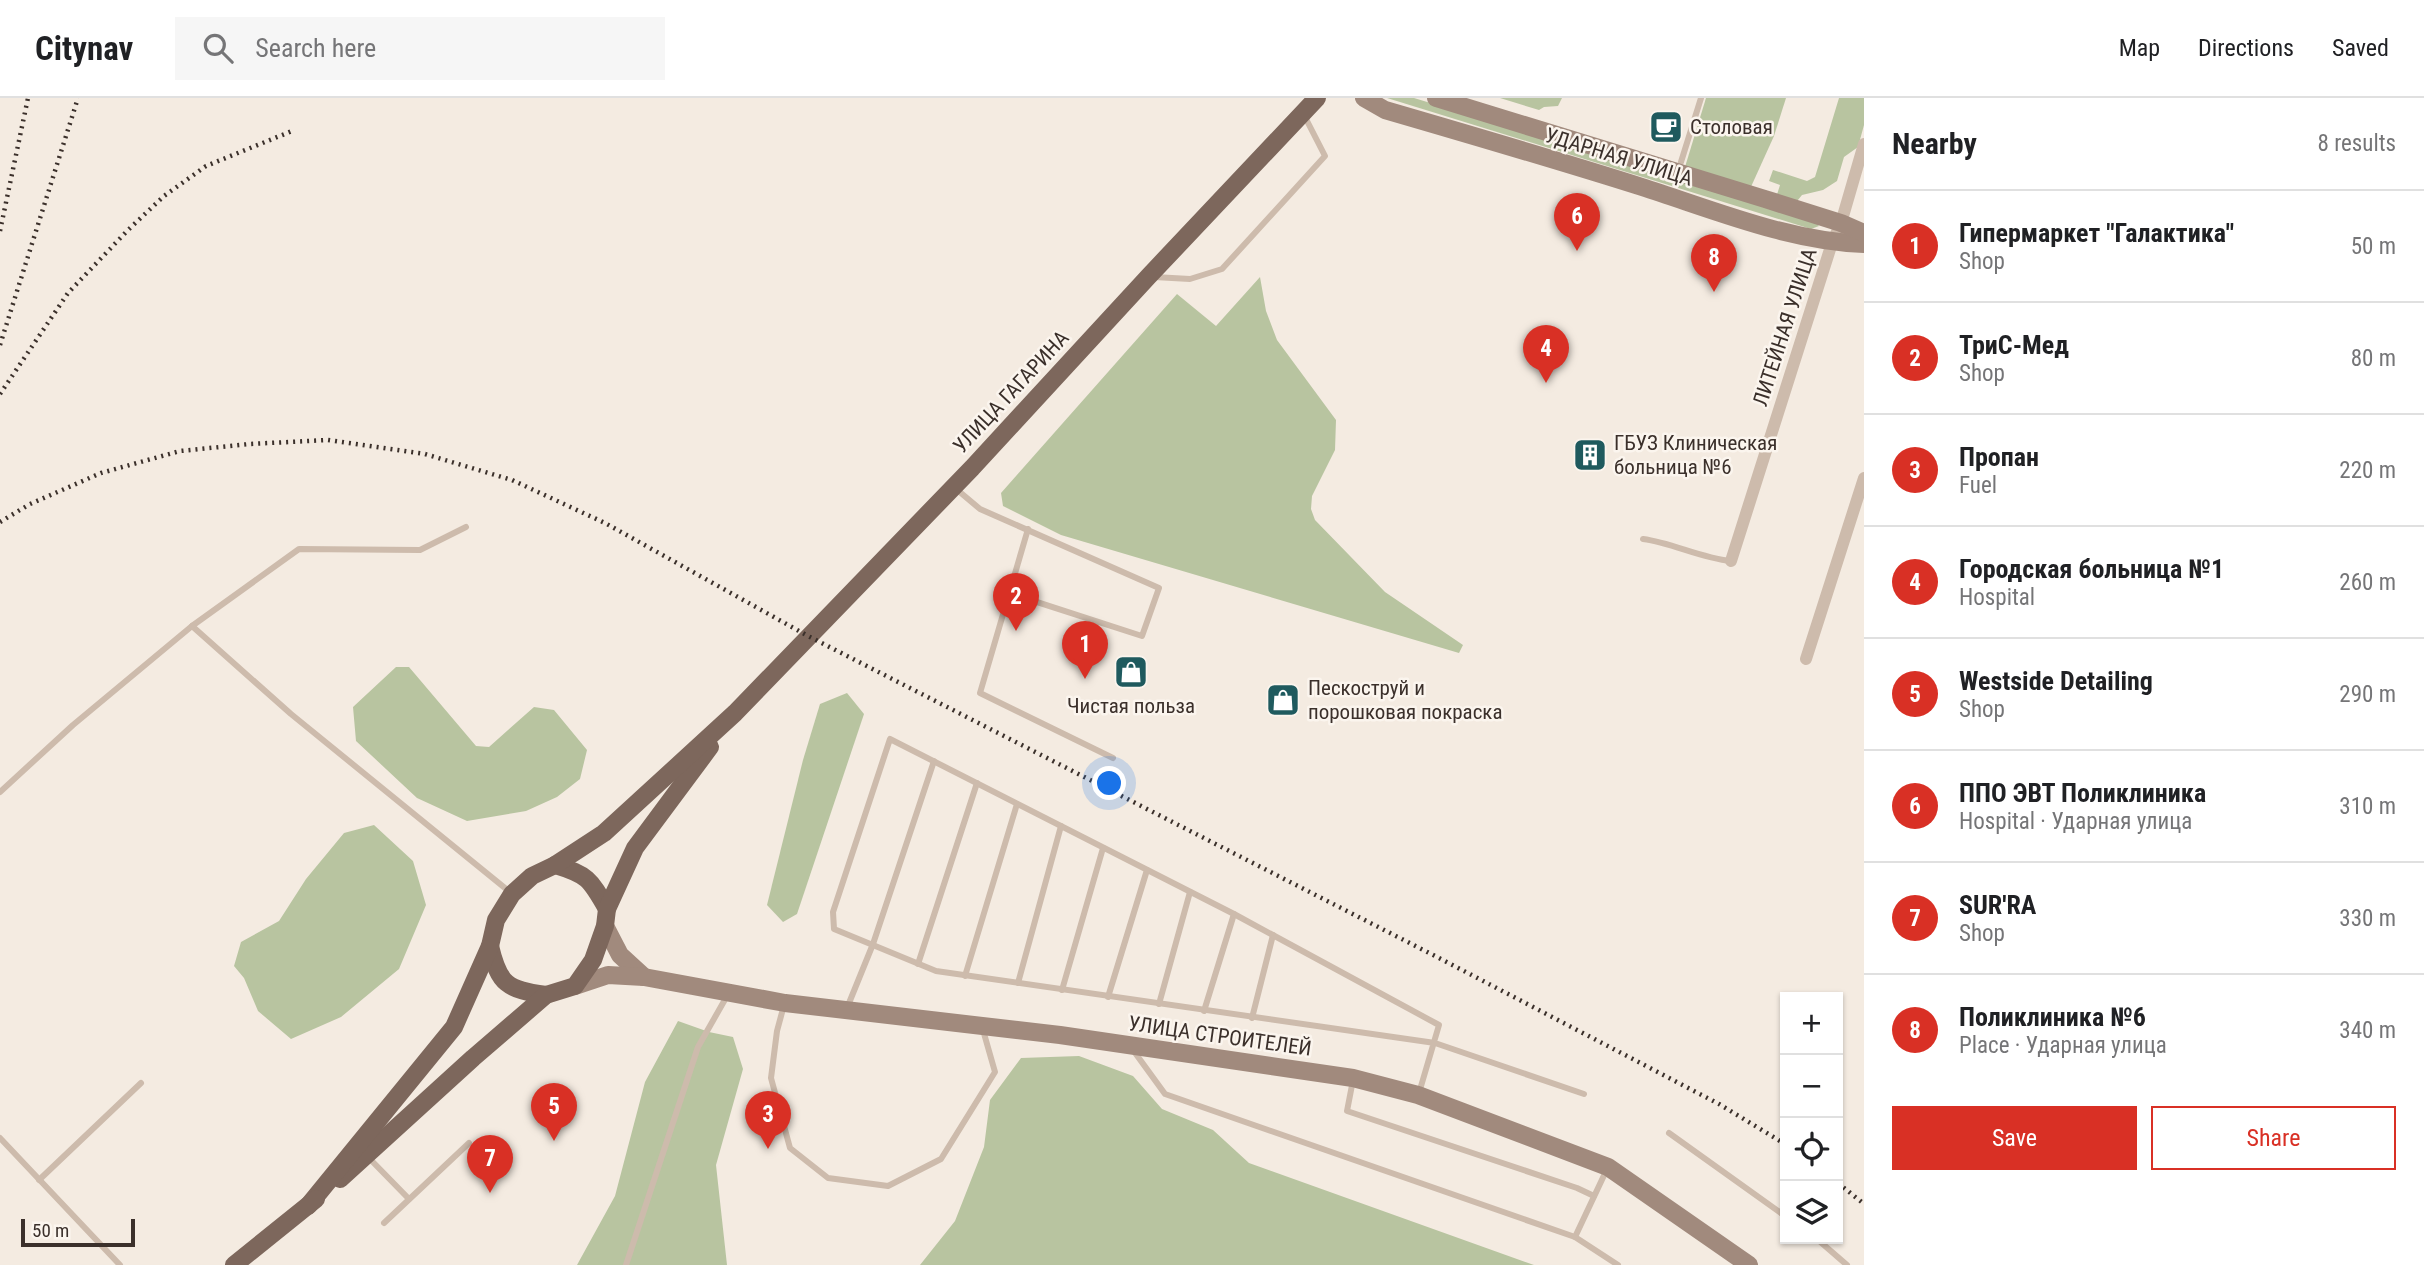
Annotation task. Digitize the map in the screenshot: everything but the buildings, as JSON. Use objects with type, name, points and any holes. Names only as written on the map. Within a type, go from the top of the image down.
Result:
[{"type":"main road","name":"УЛИЦА ГАГАРИНА","points":[[735,713],[954,487],[1317,98]]},
{"type":"main road","name":"УДАРНАЯ УЛИЦА","points":[[1436,98],[1841,223],[1864,233]]},
{"type":"main road","name":"УДАРНАЯ УЛИЦА","points":[[1367,99],[1385,110],[1756,224],[1832,243],[1864,244]]},
{"type":"main road","points":[[307,1206],[454,1027],[490,946],[496,920],[512,894],[532,876],[555,865],[604,833],[735,713]]},
{"type":"main road","points":[[238,1264],[367,1156],[473,1058],[546,996],[575,986],[593,960],[606,917],[635,848],[735,713]]},
{"type":"main road","points":[[555,865],[578,872],[594,886],[620,955],[644,977]]},
{"type":"main road","points":[[490,946],[496,971],[515,990],[546,996]]},
{"type":"main road","name":"УЛИЦА СТРОИТЕЛЕЙ","points":[[575,986],[608,975],[644,977],[785,1003],[1130,1045],[1353,1078],[1418,1095],[1608,1167],[1749,1265]]},
{"type":"street","name":"ЛИТЕЙНАЯ УЛИЦА","points":[[1731,561],[1864,144]]},
{"type":"street","points":[[1806,659],[1864,478]]},
{"type":"lane","points":[[1681,162],[1701,98]]},
{"type":"lane","points":[[1148,277],[1190,279],[1222,269],[1325,156],[1303,113]]},
{"type":"lane","points":[[954,487],[980,509],[1159,588],[1143,636],[1009,593]]},
{"type":"lane","points":[[0,792],[73,724],[192,626],[299,549],[420,550],[466,527]]},
{"type":"lane","points":[[1028,529],[980,693],[1113,758]]},
{"type":"lane","points":[[1643,539],[1661,541],[1718,560],[1731,561]]},
{"type":"lane","points":[[192,626],[291,714],[512,894]]},
{"type":"lane","points":[[1418,1095],[1435,1043],[1439,1025],[1234,914],[890,739],[833,912],[834,929],[936,971],[1435,1043],[1584,1094]]},
{"type":"lane","points":[[846,1010],[873,944],[934,761]]},
{"type":"lane","points":[[918,964],[977,783]]},
{"type":"lane","points":[[965,976],[1017,804]]},
{"type":"lane","points":[[1018,983],[1061,826]]},
{"type":"lane","points":[[1062,990],[1103,848]]},
{"type":"lane","points":[[1108,997],[1147,870]]},
{"type":"lane","points":[[1159,1004],[1190,892]]},
{"type":"lane","points":[[1204,1011],[1234,914]]},
{"type":"lane","points":[[1252,1018],[1273,935]]},
{"type":"lane","points":[[626,1265],[698,1047],[729,993]]},
{"type":"lane","points":[[785,1003],[777,1031],[771,1078],[790,1148],[828,1178],[888,1186],[941,1159],[995,1072],[982,1026]]},
{"type":"lane","points":[[1130,1045],[1165,1094],[1575,1237],[1618,1265]]},
{"type":"lane","points":[[1353,1078],[1347,1111],[1594,1196]]},
{"type":"lane","points":[[39,1180],[141,1083]]},
{"type":"lane","points":[[1669,1133],[1780,1212]]},
{"type":"lane","points":[[0,1138],[120,1265]]},
{"type":"lane","points":[[384,1223],[469,1143]]},
{"type":"lane","points":[[367,1156],[409,1199]]},
{"type":"lane","points":[[1575,1237],[1608,1167]]},
{"type":"lane","points":[[1823,1244],[1847,1265]]},
{"type":"green space","points":[[1387,98],[1414,98],[1812,219],[1819,226],[1811,229]]},
{"type":"green space","points":[[1500,98],[1562,98],[1558,106],[1539,110]]},
{"type":"green space","points":[[1706,98],[1786,98],[1774,136],[1750,189],[1685,167]]},
{"type":"green space","points":[[1839,98],[1864,98],[1864,125],[1858,147],[1844,157],[1837,181],[1823,190],[1802,195],[1793,206],[1775,201],[1780,185],[1769,181],[1773,170],[1807,181],[1815,177]]},
{"type":"green space","points":[[1260,277],[1266,311],[1277,340],[1336,420],[1335,450],[1312,496],[1311,509],[1315,520],[1385,592],[1463,645],[1459,653],[1061,535],[1003,506],[1001,493],[1177,294],[1216,326]]},
{"type":"green space","points":[[396,667],[409,667],[476,746],[489,747],[534,707],[554,710],[587,750],[580,779],[557,797],[526,811],[467,821],[417,798],[356,741],[353,707]]},
{"type":"green space","points":[[847,693],[864,714],[797,914],[783,922],[767,905],[803,760],[820,704]]},
{"type":"green space","points":[[374,825],[413,861],[426,905],[399,969],[341,1017],[291,1039],[258,1011],[244,978],[234,966],[241,942],[279,921],[306,879],[344,833]]},
{"type":"green space","points":[[678,1021],[733,1037],[743,1069],[716,1165],[727,1265],[577,1265],[615,1196],[645,1082]]},
{"type":"green space","points":[[1079,1056],[1133,1076],[1162,1109],[1213,1130],[1249,1163],[1534,1265],[920,1265],[955,1221],[984,1147],[990,1100],[1021,1058]]},
{"type":"railway","points":[[0,231],[28,98]]},
{"type":"railway","points":[[0,345],[78,98]]},
{"type":"railway","points":[[0,394],[68,293],[164,196],[206,166],[292,131]]},
{"type":"railway","points":[[0,522],[30,504],[101,473],[180,451],[250,444],[328,440],[425,454],[512,480],[605,523],[808,636],[1441,959],[1719,1104],[1780,1141]]},
{"type":"railway","points":[[1843,1187],[1864,1204]]},
{"type":"place","name":"Столовая","points":[[1666,127]]},
{"type":"place","name":"ППО ЭВТ Поликлиника","points":[[1577,251]]},
{"type":"place","name":"Поликлиника №6","points":[[1714,292]]},
{"type":"place","name":"Городская больница №1","points":[[1546,383]]},
{"type":"place","name":"ГБУЗ Клиническая больница №6","points":[[1590,455]]},
{"type":"place","name":"ТриС-Мед","points":[[1016,631]]},
{"type":"place","name":"Чистая польза","points":[[1131,672]]},
{"type":"place","name":"Гипермаркет \"Галактика\"","points":[[1085,679]]},
{"type":"place","name":"Пескоструй и порошковая покраска","points":[[1283,700]]},
{"type":"place","name":"Westside Detailing","points":[[554,1141]]},
{"type":"place","name":"Пропан","points":[[768,1149]]},
{"type":"place","name":"SUR'RA","points":[[490,1193]]}]
